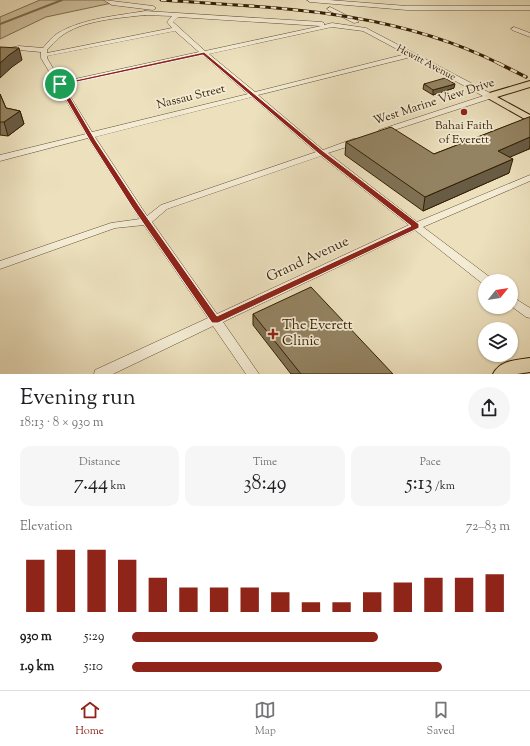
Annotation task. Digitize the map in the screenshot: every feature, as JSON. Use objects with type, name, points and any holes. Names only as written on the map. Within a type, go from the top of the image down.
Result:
[{"type":"main road","name":"West Marine View Drive","points":[[489,96],[530,84]]},
{"type":"main road","name":"Hewitt Avenue","points":[[489,96],[530,119]]},
{"type":"main road","points":[[502,374],[510,368],[530,365]]},
{"type":"main road","points":[[529,374],[530,369]]},
{"type":"street","points":[[108,0],[112,3],[172,11],[177,14]]},
{"type":"street","points":[[310,0],[436,8],[530,8]]},
{"type":"street","points":[[369,0],[407,2],[436,8]]},
{"type":"street","points":[[330,9],[356,22]]},
{"type":"street","points":[[253,374],[146,222],[90,135],[44,58],[44,52],[53,39],[65,31],[94,21],[145,12],[332,25]]},
{"type":"street","points":[[177,14],[170,22],[176,29],[321,152],[478,274]]},
{"type":"street","points":[[60,84],[332,25]]},
{"type":"street","name":"Hewitt Avenue","points":[[332,25],[364,29],[489,96]]},
{"type":"street","points":[[0,52],[19,48],[44,52],[176,29]]},
{"type":"street","points":[[514,29],[530,35]]},
{"type":"street","name":"Nassau Street","points":[[0,158],[411,55]]},
{"type":"street","name":"West Marine View Drive","points":[[376,134],[489,96]]},
{"type":"street","name":"West Marine View Drive","points":[[146,222],[164,207],[362,139]]},
{"type":"street","name":"Grand Avenue","points":[[100,374],[416,226],[530,178]]},
{"type":"street","points":[[0,265],[114,225],[146,222]]},
{"type":"street","points":[[518,305],[530,314]]},
{"type":"shaded area","points":[[40,0],[107,0],[112,3],[46,17],[0,39],[0,17]]},
{"type":"building","points":[[0,47],[19,48],[0,63]]},
{"type":"building","points":[[445,78],[455,84],[433,90],[424,84]]},
{"type":"building","points":[[0,94],[6,108],[20,111],[4,122],[0,122]]},
{"type":"building","points":[[529,117],[530,137],[498,151],[513,159],[425,197],[346,142],[391,127],[434,154]]},
{"type":"building","points":[[311,287],[393,374],[301,374],[253,314]]},
{"type":"waterway","points":[[0,24],[62,0]]},
{"type":"railway","points":[[161,0],[292,10],[376,22],[418,32],[459,46],[500,64]]},
{"type":"railway","points":[[500,64],[526,77]]},
{"type":"place","name":"Bahai Faith of Everett","points":[[464,112]]},
{"type":"place","name":"The Everett Clinic","points":[[273,334]]},
{"type":"route","points":[[204,53],[321,152],[416,226],[215,320],[113,173],[60,84],[204,53]]}]
